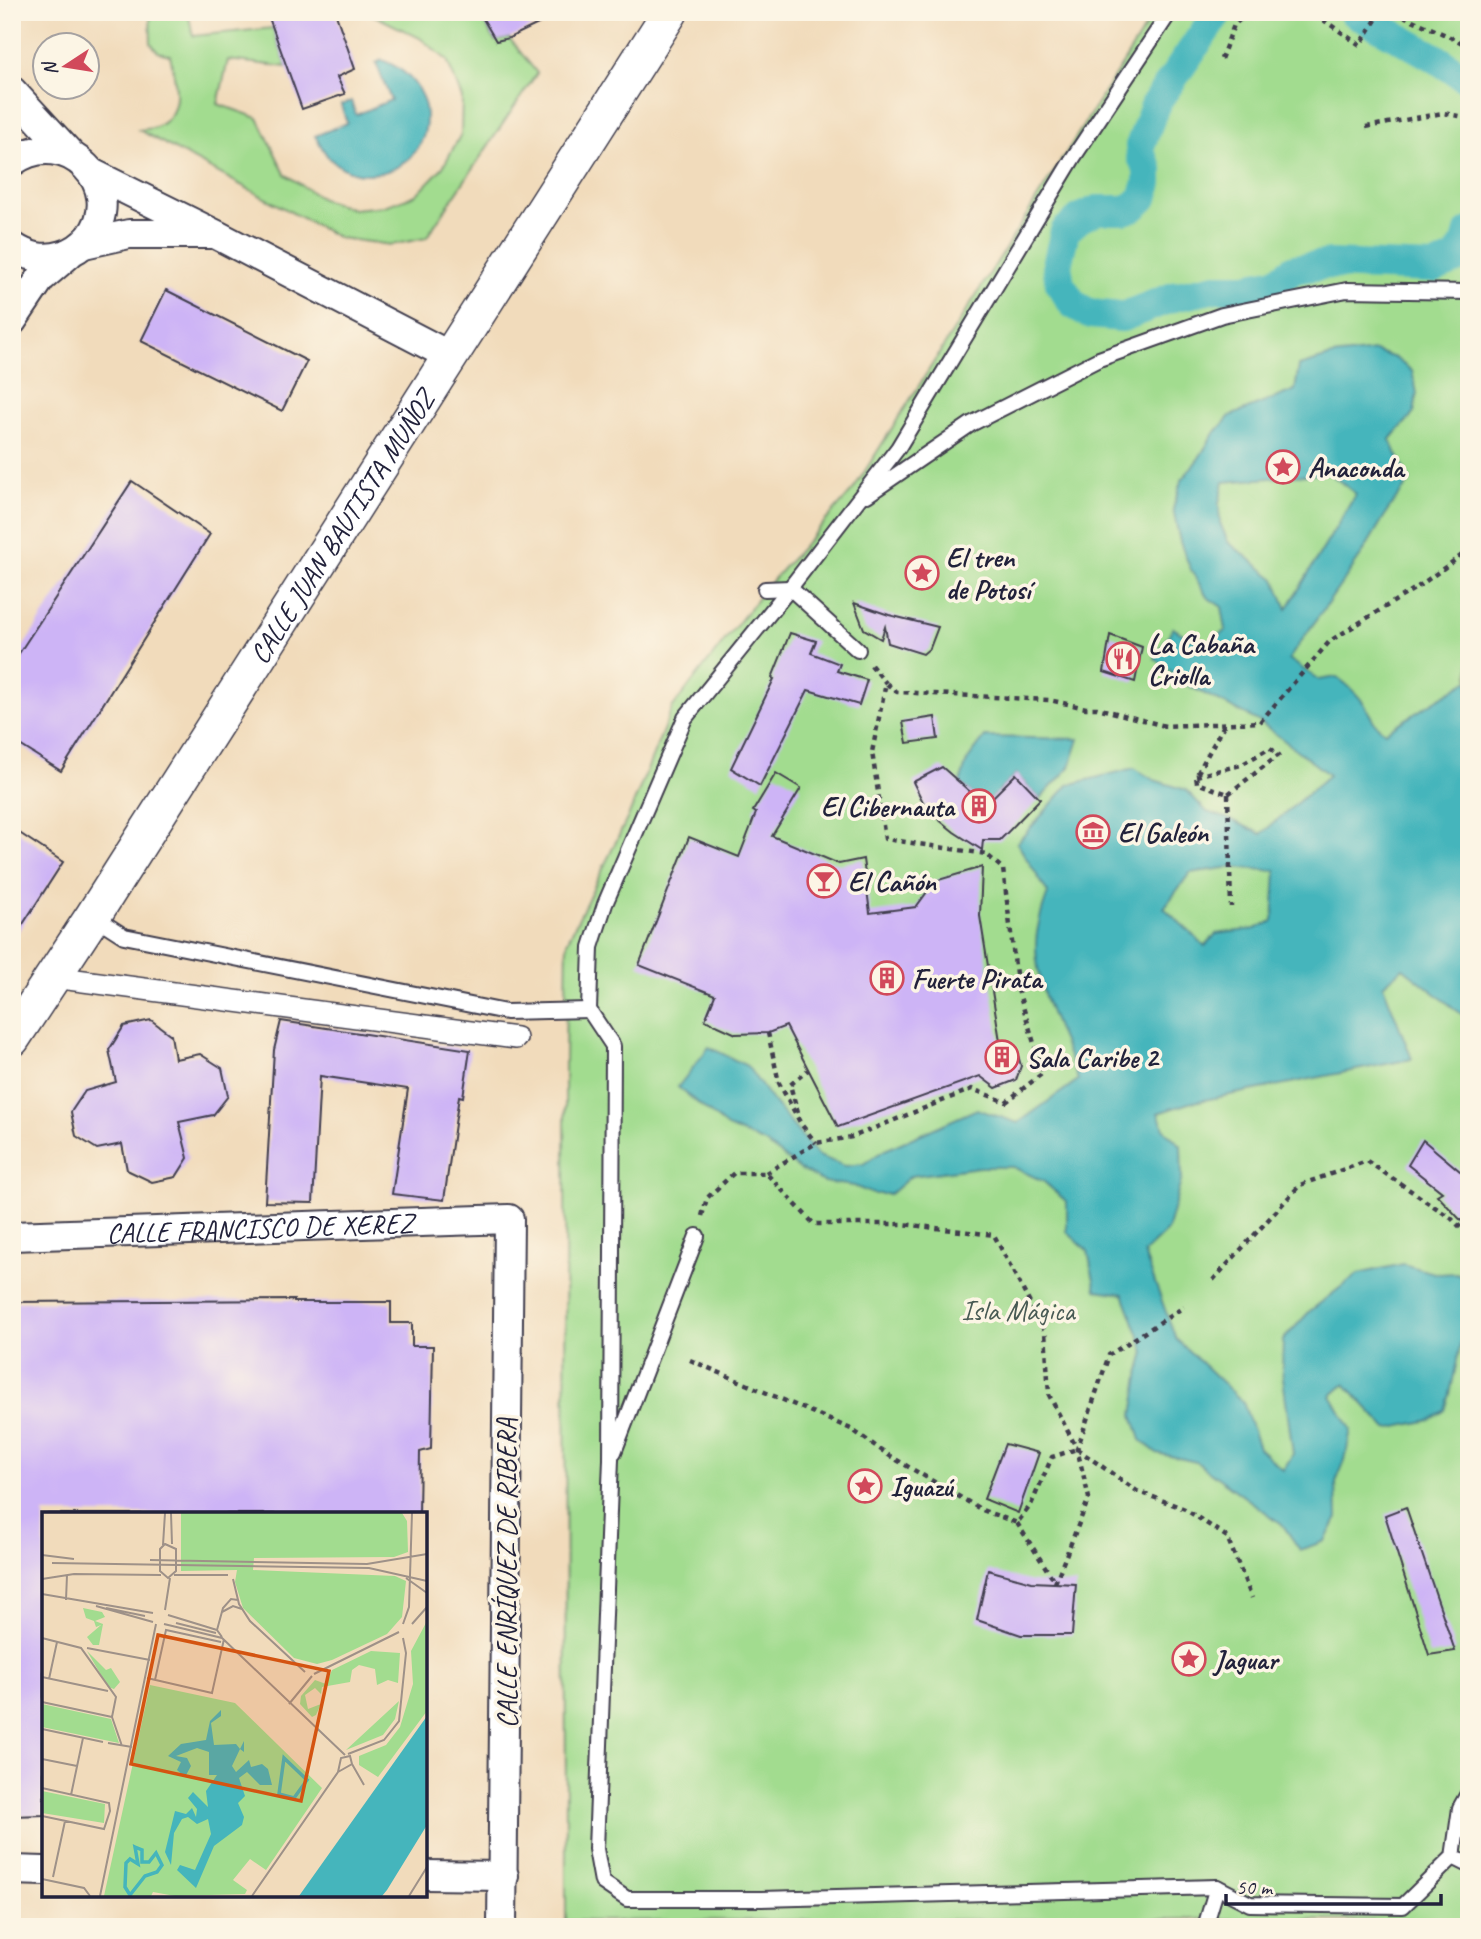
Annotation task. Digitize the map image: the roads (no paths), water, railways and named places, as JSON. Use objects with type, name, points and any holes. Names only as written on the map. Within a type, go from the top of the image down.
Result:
[{"type":"street","name":"CALLE JUAN BAUTISTA MUÑOZ","points":[[12,1039],[670,12]]},
{"type":"street","points":[[12,91],[81,164],[99,187],[100,210],[94,232],[41,278],[12,321]]},
{"type":"street","points":[[12,162],[22,155],[38,150],[55,150],[450,356]]},
{"type":"street","points":[[12,246],[37,258],[54,258],[130,234],[217,234]]},
{"type":"street","points":[[53,977],[516,1038]]},
{"type":"street","name":"CALLE FRANCISCO DE XEREZ","points":[[12,1236],[509,1219]]},
{"type":"street","name":"CALLE ENRÍQUEZ DE RIBERA","points":[[502,1927],[509,1219]]},
{"type":"street","points":[[12,1870],[42,1871]]},
{"type":"street","points":[[427,1875],[504,1876]]},
{"type":"lane","points":[[1170,12],[1073,158],[898,448],[685,718],[605,904],[591,947],[589,1010],[613,1046],[611,1460],[596,1849],[601,1882],[627,1899],[761,1899],[1217,1887],[1250,1905],[1403,1906],[1453,1857],[1460,1808],[1469,1792]]},
{"type":"lane","points":[[855,503],[971,424],[994,412],[1098,359],[1222,315],[1347,290],[1469,292]]},
{"type":"lane","points":[[765,589],[790,588],[858,650]]},
{"type":"lane","points":[[93,916],[124,936],[506,1012],[589,1010]]},
{"type":"lane","points":[[611,1460],[697,1236]]},
{"type":"lane","points":[[1453,1857],[1469,1865]]},
{"type":"lane","points":[[1205,1927],[1217,1887]]},
{"type":"water","points":[[382,60],[403,72],[417,88],[425,106],[426,125],[420,143],[409,158],[392,169],[369,174],[353,172],[330,159],[315,136],[347,123],[341,105],[351,101],[356,115],[391,100],[376,63]]},
{"type":"water","points":[[1375,351],[1395,358],[1412,371],[1417,393],[1414,413],[1390,440],[1410,481],[1289,659],[1319,680],[1337,677],[1341,680],[1359,697],[1375,723],[1385,732],[1469,680],[1469,1020],[1403,968],[1383,985],[1412,1059],[1189,1103],[1158,1113],[1165,1131],[1181,1145],[1182,1178],[1167,1231],[1144,1253],[1176,1339],[1243,1402],[1259,1448],[1283,1470],[1293,1454],[1282,1370],[1283,1340],[1310,1311],[1358,1274],[1403,1264],[1438,1274],[1457,1273],[1469,1284],[1469,1329],[1463,1332],[1445,1410],[1430,1420],[1387,1429],[1345,1384],[1331,1396],[1351,1429],[1345,1460],[1336,1482],[1337,1518],[1325,1541],[1300,1550],[1282,1524],[1196,1462],[1157,1453],[1141,1440],[1133,1415],[1145,1352],[1123,1294],[1096,1290],[1088,1251],[1067,1232],[1067,1202],[1043,1181],[1013,1167],[980,1167],[911,1176],[890,1194],[873,1194],[854,1186],[824,1182],[801,1170],[765,1143],[727,1127],[678,1087],[709,1047],[747,1066],[818,1156],[845,1166],[863,1164],[885,1150],[977,1109],[1018,1123],[1078,1080],[1045,997],[1037,963],[1037,933],[1048,893],[1017,843],[1068,785],[1134,768],[1154,780],[1186,790],[1207,812],[1261,834],[1329,775],[1260,722],[1189,686],[1155,658],[1173,628],[1206,644],[1226,630],[1222,607],[1207,597],[1191,570],[1180,542],[1173,509],[1181,481],[1213,435],[1230,416],[1295,390],[1299,366],[1332,356]],"holes":[[[1329,473],[1356,494],[1287,609],[1275,579],[1228,542],[1220,523],[1219,503],[1224,482]],[[1232,867],[1276,871],[1273,921],[1255,929],[1216,934],[1205,946],[1164,908],[1190,873]]]},
{"type":"water","points":[[985,737],[1079,739],[1070,767],[1040,799],[1016,774],[989,801],[981,802],[960,783],[967,761]]},
{"type":"waterway","points":[[1218,12],[1156,103],[1140,146],[1148,169],[1148,183],[1143,198],[1133,207],[1124,210],[1097,210],[1080,218],[1065,231],[1057,265],[1060,284],[1073,304],[1090,314],[1122,317],[1173,297],[1216,288],[1246,288],[1276,282],[1294,269],[1330,264],[1434,268],[1456,259],[1469,232]]},
{"type":"waterway","points":[[1353,12],[1469,80]]},
{"type":"place","name":"Anaconda","points":[[1283,467]]},
{"type":"place","name":"El tren de Potosí","points":[[922,573]]},
{"type":"place","name":"La Cabaña Criolla","points":[[1123,659]]},
{"type":"place","name":"El Cibernauta","points":[[979,806]]},
{"type":"place","name":"El Galeón","points":[[1093,832]]},
{"type":"place","name":"El Cañón","points":[[824,881]]},
{"type":"place","name":"Fuerte Pirata","points":[[887,978]]},
{"type":"place","name":"Sala Caribe 2","points":[[1002,1057]]},
{"type":"place","name":"Iguazú","points":[[865,1486]]},
{"type":"place","name":"Jaguar","points":[[1189,1659]]},
{"type":"park label","name":"Isla Mágica","points":[[1018,1310]]}]
